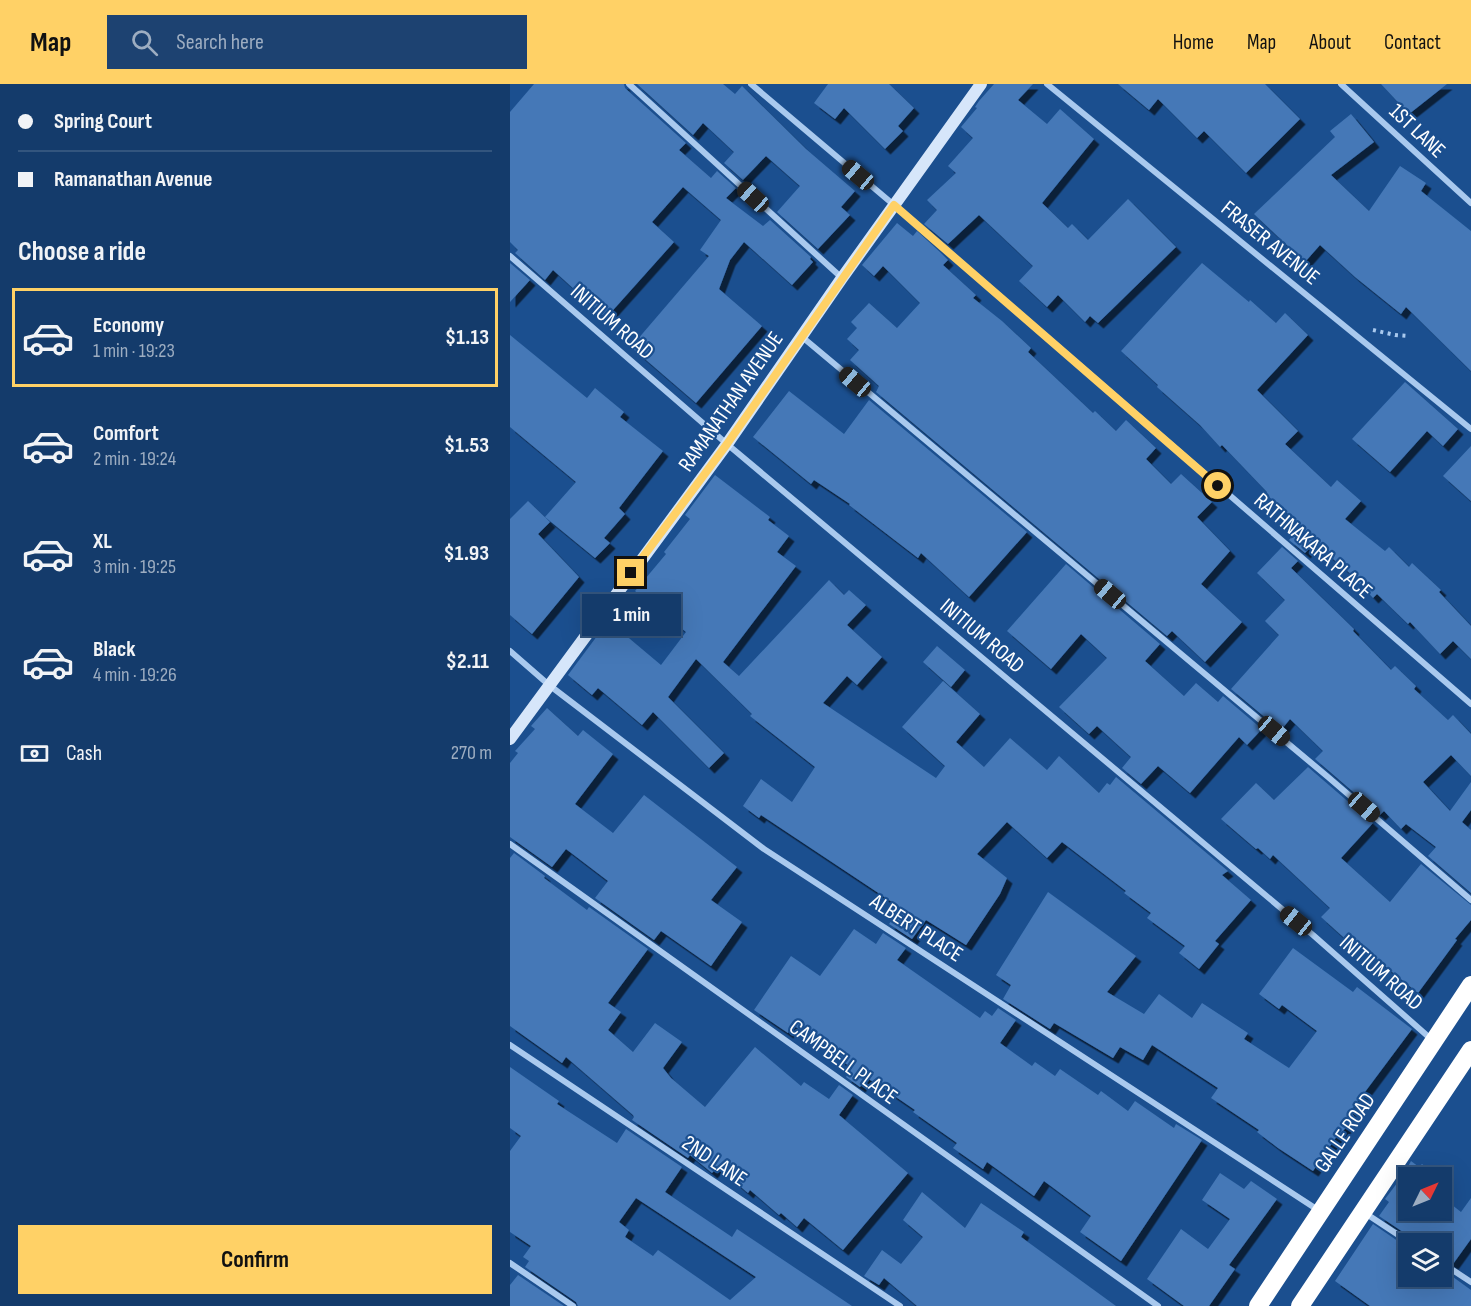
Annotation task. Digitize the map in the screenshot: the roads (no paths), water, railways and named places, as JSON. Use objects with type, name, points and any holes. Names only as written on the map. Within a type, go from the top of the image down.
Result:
[{"type":"highway","name":"GALLE ROAD","points":[[1258,1306],[1471,984]]},
{"type":"highway","points":[[1301,1305],[1471,1050]]},
{"type":"street","points":[[629,84],[842,278]]},
{"type":"street","name":"RATHNAKARA PLACE","points":[[751,84],[1471,704]]},
{"type":"street","name":"RAMANATHAN AVENUE","points":[[510,739],[727,444],[800,336],[981,84]]},
{"type":"street","name":"FRASER AVENUE","points":[[1047,84],[1471,429]]},
{"type":"street","name":"1ST LANE","points":[[1341,84],[1471,203]]},
{"type":"street","name":"INITIUM ROAD","points":[[510,256],[727,444],[1313,935],[1434,1042]]},
{"type":"street","points":[[800,336],[1319,769],[1471,900]]},
{"type":"street","name":"ALBERT PLACE","points":[[510,651],[549,685],[764,849],[1320,1211]]},
{"type":"street","name":"CAMPBELL PLACE","points":[[510,844],[1158,1306]]},
{"type":"street","name":"2ND LANE","points":[[510,1045],[900,1306]]},
{"type":"street","points":[[1362,1211],[1398,1235]]},
{"type":"street","points":[[510,1263],[573,1306]]},
{"type":"street","points":[[1452,1270],[1471,1282]]}]
